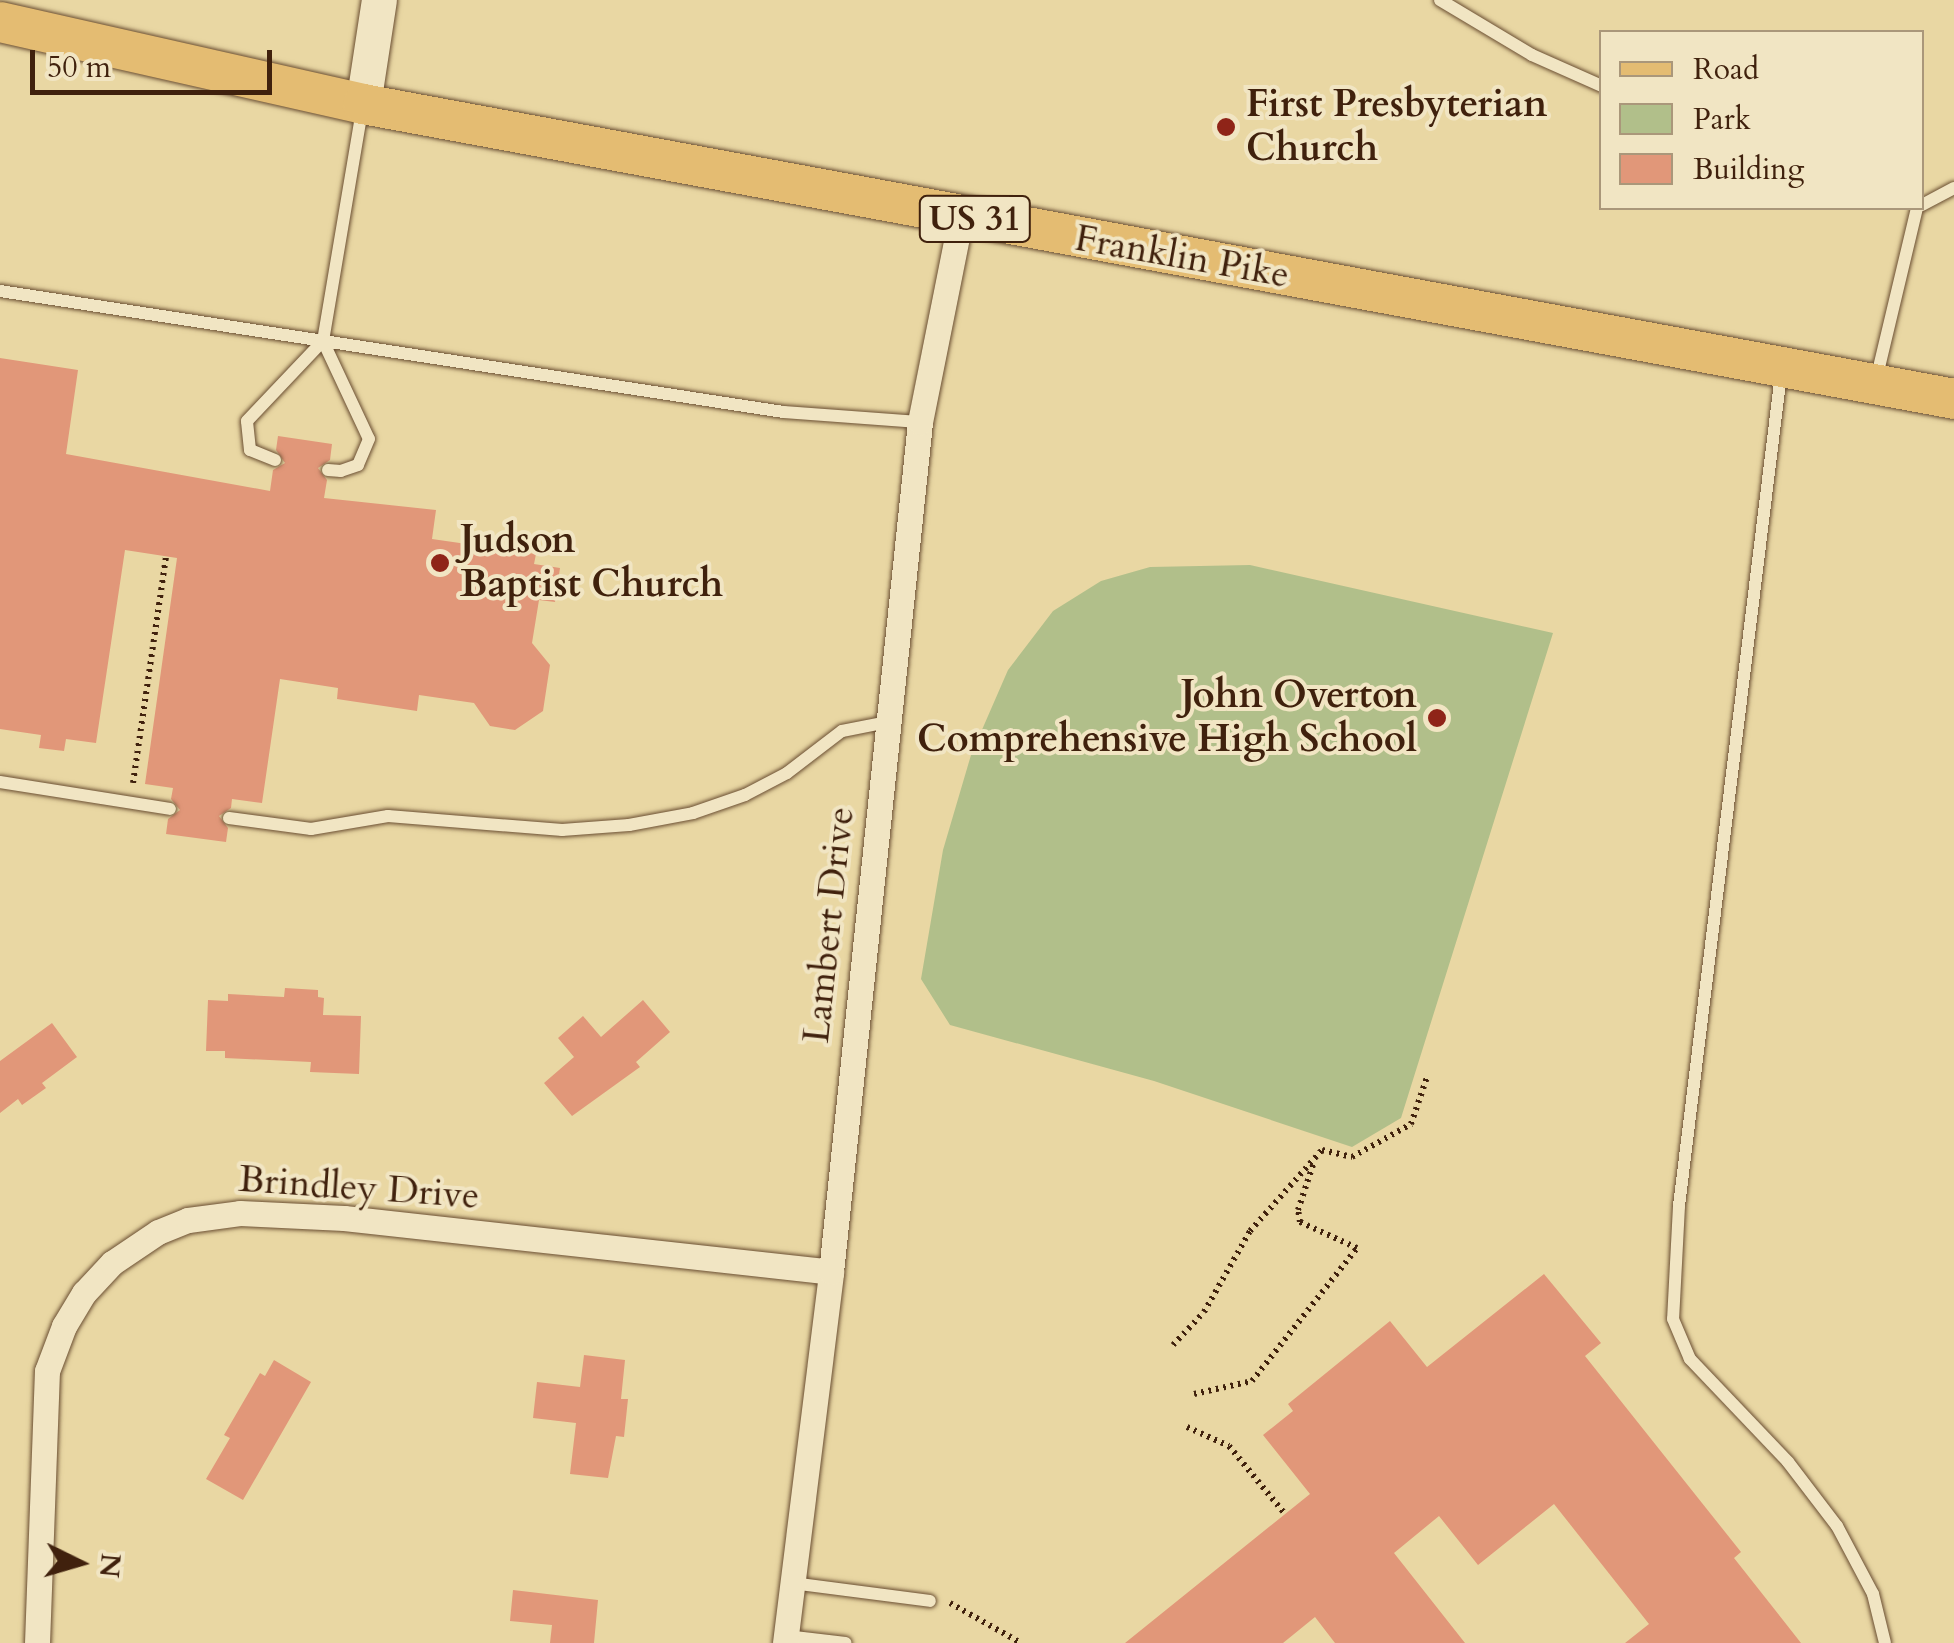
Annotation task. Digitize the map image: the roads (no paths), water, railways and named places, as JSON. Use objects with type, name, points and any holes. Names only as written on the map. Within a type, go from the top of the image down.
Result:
[{"type":"main road","name":"Franklin Pike","points":[[0,22],[363,104],[1954,400]]},
{"type":"street","points":[[363,104],[378,0]]},
{"type":"street","name":"Lambert Drive","points":[[785,1639],[831,1272],[920,422],[961,217]]},
{"type":"street","name":"Brindley Drive","points":[[37,1643],[47,1371],[64,1326],[84,1294],[112,1264],[158,1232],[188,1220],[240,1213],[344,1218],[831,1272]]},
{"type":"lane","points":[[1440,0],[1532,55],[1599,85]]},
{"type":"lane","points":[[275,460],[250,450],[247,421],[323,341],[363,104]]},
{"type":"lane","points":[[1924,203],[1954,188]]},
{"type":"lane","points":[[1875,385],[1918,210]]},
{"type":"lane","points":[[0,291],[783,412],[920,422]]},
{"type":"lane","points":[[323,341],[370,438],[358,465],[341,472],[328,470]]},
{"type":"lane","points":[[1782,367],[1683,1168],[1673,1319],[1690,1360],[1788,1462],[1838,1526],[1873,1594],[1885,1643]]},
{"type":"lane","points":[[230,818],[311,829],[388,816],[562,830],[630,825],[692,814],[745,795],[787,773],[842,731],[888,722]]},
{"type":"lane","points":[[0,782],[170,809]]},
{"type":"lane","points":[[792,1584],[930,1601]]},
{"type":"lane","points":[[785,1639],[846,1643]]},
{"type":"place","name":"First Presbyterian Church","points":[[1226,127]]},
{"type":"place","name":"Judson Baptist Church","points":[[440,563]]},
{"type":"place","name":"John Overton Comprehensive High School","points":[[1437,718]]}]
